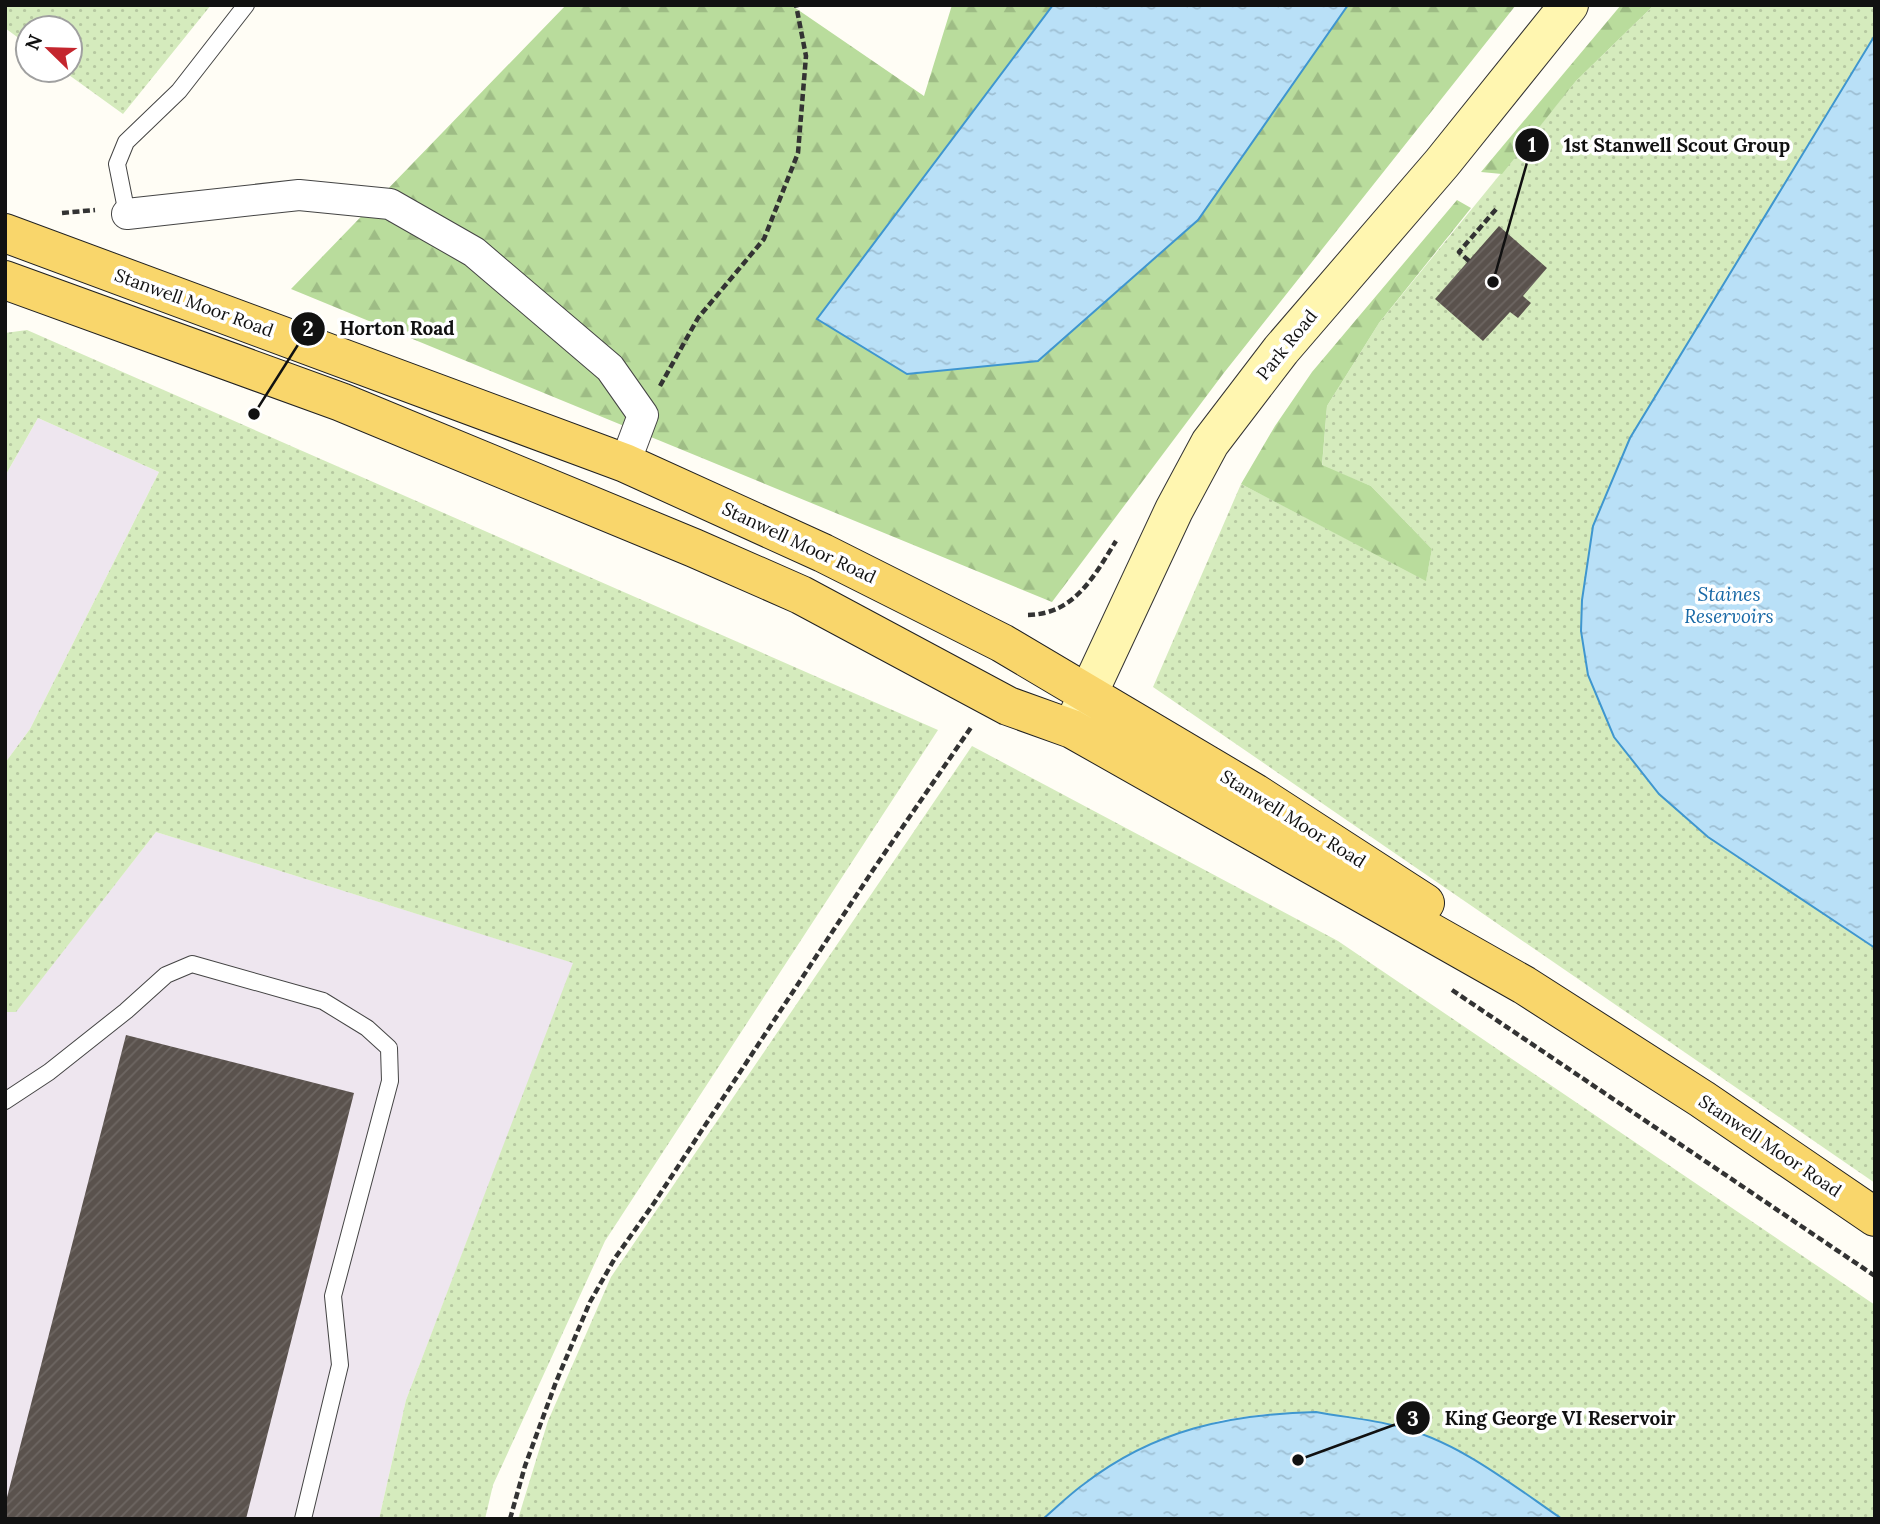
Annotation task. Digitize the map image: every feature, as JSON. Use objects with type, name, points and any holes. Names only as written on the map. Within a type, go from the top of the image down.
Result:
[{"type":"main road","name":"Park Road","points":[[1072,729],[1174,510],[1210,443],[1281,350],[1442,163],[1569,5]]},
{"type":"main road","name":"Stanwell Moor Road","points":[[5,233],[625,463],[823,553],[958,619],[1255,793],[1462,926],[1524,985]]},
{"type":"main road","name":"Stanwell Moor Road","points":[[5,279],[341,402],[694,548],[801,595],[1008,706],[1072,729],[1524,985],[1702,1099],[1875,1217]]},
{"type":"street","points":[[127,214],[299,195],[390,204],[474,252],[610,368],[643,415],[625,463]]},
{"type":"lane","points":[[127,214],[117,164],[126,142],[179,91],[246,5]]},
{"type":"lane","points":[[5,1101],[50,1072],[166,975],[192,964],[323,1001],[367,1028],[389,1048],[390,1081],[333,1296],[340,1365],[303,1519]]},
{"type":"path","points":[[643,415],[698,318],[764,239],[798,153],[806,56],[796,5]]},
{"type":"path","points":[[1469,261],[1459,252],[1499,207]]},
{"type":"path","points":[[510,1519],[525,1466],[556,1382],[590,1302],[615,1258],[978,718]]},
{"type":"path","points":[[1441,982],[1875,1276]]},
{"type":"shaded area","points":[[38,418],[159,472],[30,729],[5,763],[5,476]]},
{"type":"shaded area","points":[[156,832],[574,963],[406,1400],[379,1519],[5,1519],[5,1012],[16,1011]]},
{"type":"green space","points":[[5,5],[211,5],[123,114],[81,84],[84,84],[84,14],[14,14],[14,35],[5,28]]},
{"type":"green space","points":[[566,5],[791,5],[924,96],[952,5],[1516,5],[1223,374],[1052,602],[291,289]]},
{"type":"green space","points":[[1621,5],[1654,5],[1576,81],[1502,174],[1481,172]]},
{"type":"green space","points":[[1654,5],[1875,5],[1875,35],[1630,438],[1593,526],[1582,600],[1581,631],[1708,837],[1875,948],[1875,1183],[1153,687],[1241,484],[1426,580],[1432,549],[1371,486],[1322,466],[1327,406],[1379,323],[1576,81]]},
{"type":"green space","points":[[1457,200],[1471,208],[1379,323],[1327,406],[1322,465],[1371,486],[1432,549],[1426,581],[1241,484],[1275,426],[1312,372]]},
{"type":"green space","points":[[27,330],[938,730],[605,1241],[493,1485],[485,1519],[379,1519],[406,1400],[573,963],[156,832],[16,1012],[5,1012],[5,763],[30,729],[159,472],[38,418],[5,476],[5,333]]},
{"type":"green space","points":[[972,746],[1338,941],[1875,1305],[1875,1519],[1562,1519],[1488,1468],[1265,1414],[1222,1420],[1170,1436],[1133,1452],[1085,1483],[1043,1519],[518,1519],[548,1421],[611,1277]]},
{"type":"water","points":[[1053,5],[1348,5],[1198,220],[1038,361],[907,374],[817,319]]},
{"type":"water","name":"Staines Reservoirs","points":[[1875,35],[1875,948],[1708,837],[1659,794],[1614,737],[1588,675],[1581,631],[1582,600],[1593,526],[1630,438]]},
{"type":"water","points":[[1316,1412],[1386,1424],[1441,1442],[1483,1465],[1562,1519],[1043,1519],[1110,1465],[1165,1438],[1223,1421]]},
{"type":"building","points":[[1499,226],[1547,268],[1523,296],[1531,303],[1518,318],[1510,312],[1483,341],[1435,299]]},
{"type":"building","points":[[126,1035],[354,1093],[246,1519],[5,1519],[5,1505]]},
{"type":"place","name":"1st Stanwell Scout Group","points":[[1493,282]]},
{"type":"place","name":"Horton Road","points":[[254,414]]},
{"type":"place","name":"King George VI Reservoir","points":[[1298,1460]]}]
